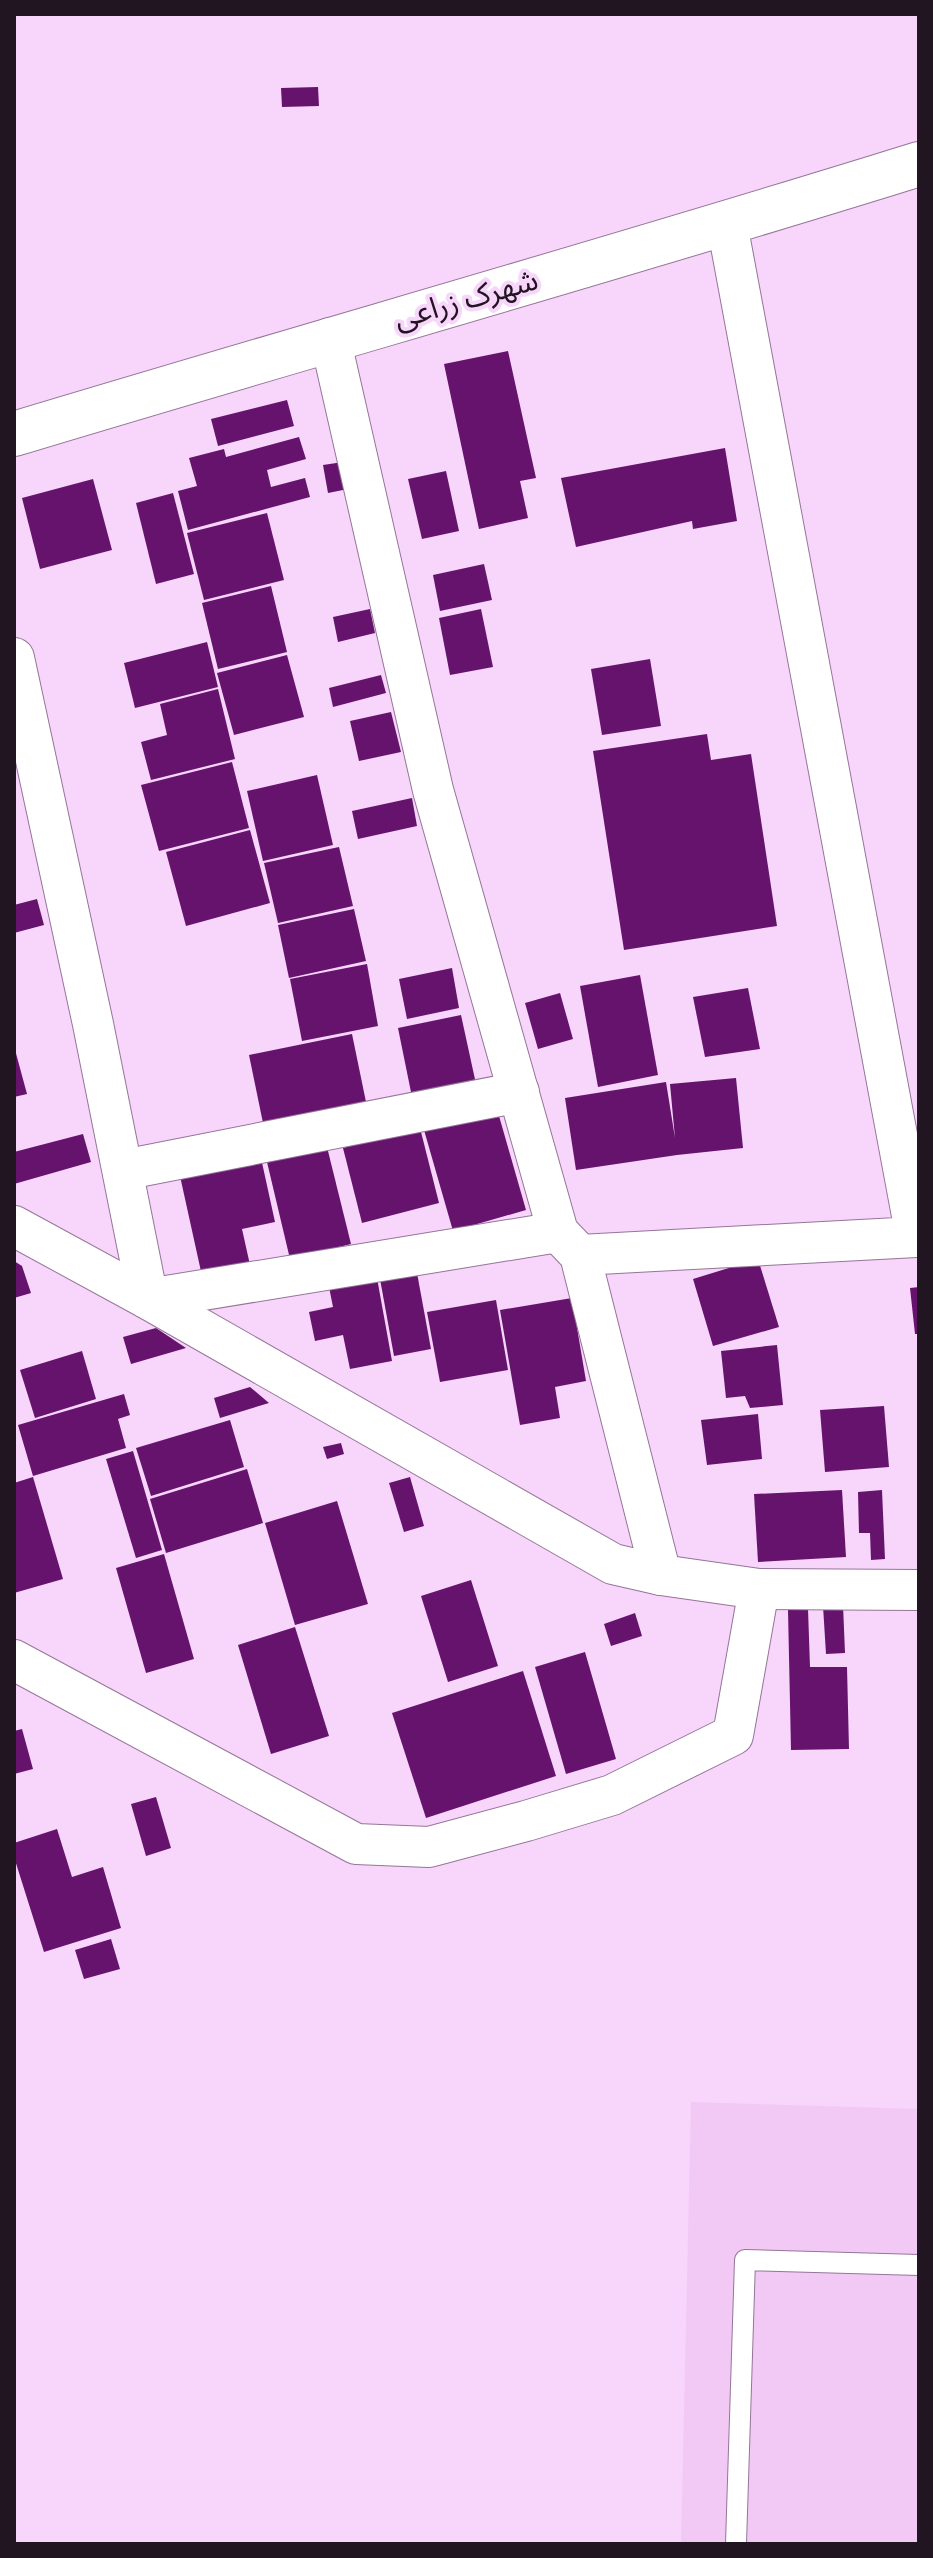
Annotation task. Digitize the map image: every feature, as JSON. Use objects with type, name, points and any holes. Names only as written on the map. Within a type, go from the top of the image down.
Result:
[{"type":"street","name":"شهرک زراعی","points":[[14,434],[330,338],[727,224],[919,164]]},
{"type":"street","points":[[148,1299],[569,1244],[916,1237],[727,224]]},
{"type":"street","points":[[330,338],[433,790],[519,1092],[569,1244],[661,1575]]},
{"type":"street","points":[[14,658],[148,1299]]},
{"type":"street","points":[[123,1170],[519,1092]]},
{"type":"street","points":[[14,1226],[613,1564],[661,1575],[759,1589],[919,1590]]},
{"type":"street","points":[[14,1660],[356,1844],[429,1847],[612,1795],[733,1735],[759,1589]]},
{"type":"lane","points":[[736,2544],[745,2260],[919,2265]]},
{"type":"shaded area","points":[[691,2102],[919,2109],[919,2544],[681,2544]]},
{"type":"building","points":[[318,87],[319,106],[282,107],[281,88]]},
{"type":"building","points":[[508,351],[536,478],[520,481],[528,518],[479,529],[444,364]]},
{"type":"building","points":[[287,400],[294,426],[218,446],[211,419]]},
{"type":"building","points":[[299,437],[306,459],[267,470],[271,487],[305,478],[310,497],[188,530],[178,491],[197,486],[189,458],[224,449],[226,457]]},
{"type":"building","points":[[725,448],[737,521],[693,529],[692,521],[576,547],[561,478]]},
{"type":"building","points":[[343,462],[348,489],[328,493],[323,465]]},
{"type":"building","points":[[446,471],[459,531],[422,539],[408,479]]},
{"type":"building","points":[[93,479],[112,550],[40,569],[22,498]]},
{"type":"building","points":[[173,493],[194,574],[156,584],[136,503]]},
{"type":"building","points":[[267,513],[284,580],[204,600],[187,533]]},
{"type":"building","points":[[484,564],[492,600],[440,611],[433,575]]},
{"type":"building","points":[[271,586],[287,652],[218,669],[202,603]]},
{"type":"building","points":[[370,609],[375,633],[338,642],[333,617]]},
{"type":"building","points":[[481,609],[493,667],[450,675],[439,618]]},
{"type":"building","points":[[207,642],[218,687],[135,708],[124,663]]},
{"type":"building","points":[[287,655],[304,717],[234,735],[217,673]]},
{"type":"building","points":[[650,659],[661,726],[602,735],[591,669]]},
{"type":"building","points":[[381,675],[386,693],[333,707],[329,688]]},
{"type":"building","points":[[218,689],[235,759],[151,780],[141,742],[167,735],[160,704]]},
{"type":"building","points":[[391,712],[401,752],[359,761],[350,721]]},
{"type":"building","points":[[707,734],[711,760],[751,754],[777,926],[624,950],[593,751]]},
{"type":"building","points":[[232,762],[249,828],[159,851],[141,785]]},
{"type":"building","points":[[317,775],[333,845],[263,861],[247,791]]},
{"type":"building","points":[[412,798],[417,826],[358,839],[352,811]]},
{"type":"building","points":[[250,830],[270,903],[186,926],[166,852]]},
{"type":"building","points":[[339,847],[353,906],[278,923],[264,863]]},
{"type":"building","points":[[37,899],[44,925],[14,933],[14,905]]},
{"type":"building","points":[[354,909],[366,961],[289,978],[278,925]]},
{"type":"building","points":[[367,964],[378,1026],[302,1041],[290,979]]},
{"type":"building","points":[[452,968],[459,1008],[407,1019],[399,979]]},
{"type":"building","points":[[640,975],[658,1075],[598,1087],[580,986]]},
{"type":"building","points":[[748,988],[760,1049],[705,1057],[693,997]]},
{"type":"building","points":[[560,993],[573,1039],[538,1049],[525,1003]]},
{"type":"building","points":[[461,1015],[476,1084],[412,1097],[398,1028]]},
{"type":"building","points":[[352,1034],[366,1102],[263,1123],[249,1055]]},
{"type":"building","points":[[14,1046],[27,1094],[14,1097]]},
{"type":"building","points":[[736,1078],[743,1148],[576,1170],[565,1098],[666,1082],[675,1138],[670,1084]]},
{"type":"building","points":[[497,1109],[526,1210],[453,1231],[424,1130]]},
{"type":"building","points":[[420,1128],[439,1203],[362,1223],[343,1148]]},
{"type":"building","points":[[83,1134],[91,1162],[14,1184],[14,1152]]},
{"type":"building","points":[[327,1147],[351,1244],[290,1259],[267,1162]]},
{"type":"building","points":[[261,1158],[275,1222],[242,1229],[250,1265],[202,1276],[180,1176]]},
{"type":"building","points":[[758,1259],[779,1327],[713,1346],[693,1279]]},
{"type":"building","points":[[14,1261],[22,1266],[31,1293],[14,1298]]},
{"type":"building","points":[[417,1273],[431,1349],[394,1356],[380,1279]]},
{"type":"building","points":[[377,1278],[392,1361],[350,1369],[343,1335],[315,1341],[309,1312],[333,1307],[329,1287]]},
{"type":"building","points":[[919,1287],[919,1334],[915,1334],[910,1288]]},
{"type":"building","points":[[572,1298],[586,1381],[555,1387],[560,1418],[520,1425],[500,1310]]},
{"type":"building","points":[[496,1300],[508,1370],[440,1382],[427,1312]]},
{"type":"building","points":[[156,1328],[186,1348],[131,1364],[123,1337]]},
{"type":"building","points":[[777,1345],[783,1405],[750,1408],[745,1396],[726,1398],[721,1351]]},
{"type":"building","points":[[82,1351],[96,1399],[35,1418],[20,1370]]},
{"type":"building","points":[[250,1387],[269,1403],[220,1418],[214,1398]]},
{"type":"building","points":[[124,1394],[130,1415],[118,1419],[126,1448],[33,1476],[18,1425]]},
{"type":"building","points":[[884,1406],[889,1467],[825,1472],[820,1410]]},
{"type":"building","points":[[758,1414],[762,1459],[707,1465],[701,1420]]},
{"type":"building","points":[[230,1420],[244,1467],[151,1496],[136,1448]]},
{"type":"building","points":[[341,1443],[344,1454],[327,1459],[323,1447]]},
{"type":"building","points":[[133,1451],[162,1550],[136,1558],[106,1459]]},
{"type":"building","points":[[247,1469],[263,1523],[166,1553],[150,1499]]},
{"type":"building","points":[[33,1477],[63,1579],[14,1593],[14,1483]]},
{"type":"building","points":[[410,1477],[424,1526],[404,1532],[389,1483]]},
{"type":"building","points":[[842,1490],[846,1557],[758,1562],[754,1494]]},
{"type":"building","points":[[882,1490],[885,1559],[871,1560],[870,1533],[859,1533],[858,1492]]},
{"type":"building","points":[[337,1501],[368,1604],[295,1625],[265,1523]]},
{"type":"building","points":[[164,1554],[194,1659],[146,1673],[116,1568]]},
{"type":"building","points":[[471,1580],[498,1666],[448,1682],[421,1596]]},
{"type":"building","points":[[843,1605],[845,1653],[826,1654],[823,1606]]},
{"type":"building","points":[[808,1609],[810,1667],[847,1667],[849,1749],[791,1750],[788,1610]]},
{"type":"building","points":[[635,1613],[642,1636],[611,1646],[604,1624]]},
{"type":"building","points":[[295,1627],[329,1736],[271,1754],[238,1645]]},
{"type":"building","points":[[585,1652],[616,1759],[566,1774],[535,1667]]},
{"type":"building","points":[[523,1671],[556,1776],[426,1818],[392,1713]]},
{"type":"building","points":[[22,1729],[33,1769],[14,1774],[14,1731]]},
{"type":"building","points":[[156,1797],[171,1848],[146,1856],[131,1804]]},
{"type":"building","points":[[57,1829],[72,1877],[103,1867],[121,1928],[44,1952],[14,1857],[14,1843]]},
{"type":"building","points":[[111,1939],[120,1969],[84,1979],[75,1950]]}]
